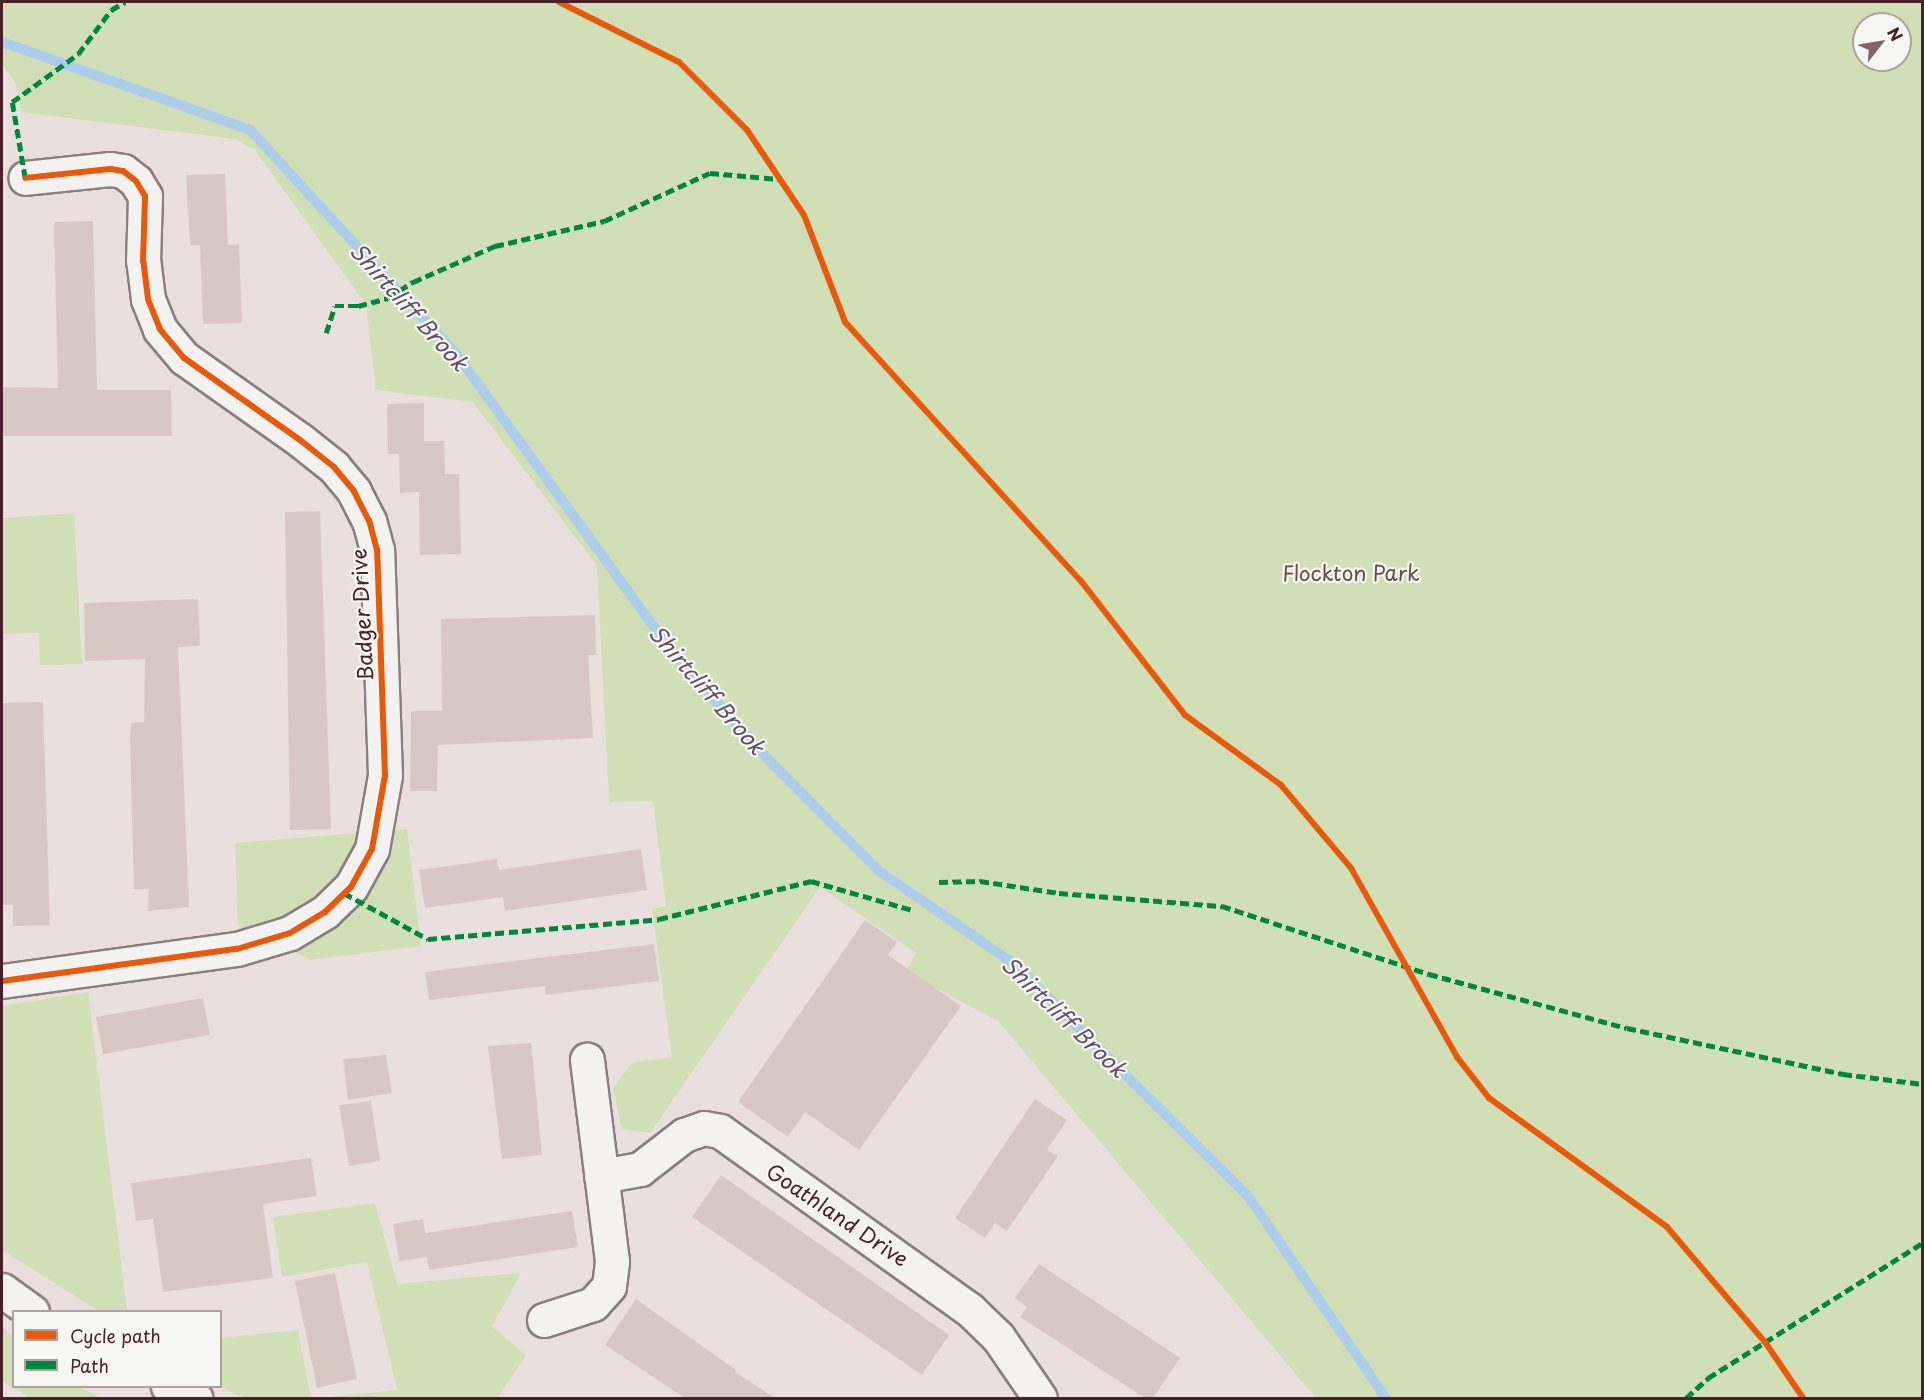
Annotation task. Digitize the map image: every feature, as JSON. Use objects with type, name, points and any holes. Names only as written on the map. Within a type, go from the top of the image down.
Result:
[{"type":"street","name":"Badger Drive","points":[[2,981],[237,949],[290,933],[325,912],[351,887],[372,849],[385,775],[377,550],[369,521],[354,491],[334,468],[300,440],[184,358],[160,329],[148,299],[143,261],[145,196],[136,181],[123,171],[110,169],[25,178]]},
{"type":"street","points":[[544,1320],[593,1304],[609,1286],[612,1261],[586,1060]]},
{"type":"street","name":"Goathland Drive","points":[[602,1176],[640,1169],[684,1135],[704,1128],[720,1131],[969,1309],[998,1337],[1040,1398]]},
{"type":"street","points":[[2,1290],[31,1310]]},
{"type":"street","points":[[172,1388],[195,1398]]},
{"type":"green space","name":"Flockton Park","points":[[2,2],[1922,2],[1922,1398],[1316,1398],[998,1021],[906,972],[916,953],[820,887],[650,1133],[622,1129],[613,1088],[632,1063],[672,1057],[652,909],[666,906],[653,801],[609,802],[597,566],[473,402],[376,390],[366,305],[255,150],[235,139],[21,112],[16,84],[2,63]]},
{"type":"green space","points":[[74,513],[82,664],[40,665],[39,633],[2,634],[2,518]]},
{"type":"green space","points":[[407,829],[421,946],[311,960],[238,926],[235,843]]},
{"type":"green space","points":[[88,992],[127,1310],[97,1310],[2,1250],[2,1006]]},
{"type":"green space","points":[[375,1203],[397,1284],[521,1273],[492,1326],[526,1356],[497,1398],[319,1398],[397,1390],[367,1262],[282,1277],[273,1217]]},
{"type":"green space","points":[[2,1326],[12,1336],[12,1387],[2,1381]]},
{"type":"green space","points":[[298,1330],[311,1398],[245,1398],[222,1388],[222,1338]]},
{"type":"green space","points":[[14,1388],[81,1388],[101,1398],[30,1398]]},
{"type":"building","points":[[225,174],[228,245],[239,244],[242,323],[203,324],[200,245],[190,245],[186,175]]},
{"type":"building","points":[[93,221],[97,390],[171,390],[172,436],[2,436],[3,387],[58,388],[54,222]]},
{"type":"building","points":[[424,403],[424,441],[444,441],[445,474],[459,474],[461,554],[420,555],[419,492],[400,493],[399,454],[388,454],[387,404]]},
{"type":"building","points":[[320,511],[331,829],[290,830],[285,512]]},
{"type":"building","points":[[198,599],[200,646],[178,647],[189,907],[148,911],[149,889],[134,889],[130,740],[131,723],[144,722],[145,659],[85,661],[84,603]]},
{"type":"building","points":[[595,615],[596,655],[588,655],[593,738],[438,745],[437,791],[410,791],[411,711],[442,711],[441,619]]},
{"type":"building","points":[[43,702],[50,925],[13,926],[13,905],[2,905],[2,703]]},
{"type":"building","points":[[641,849],[647,890],[505,911],[503,897],[425,908],[419,870],[497,859],[499,870]]},
{"type":"building","points":[[865,920],[897,942],[888,955],[961,1006],[859,1150],[805,1112],[788,1137],[738,1102]]},
{"type":"building","points":[[654,944],[659,981],[546,995],[545,986],[429,1000],[425,972]]},
{"type":"building","points":[[203,998],[210,1035],[103,1054],[96,1017]]},
{"type":"building","points":[[531,1043],[542,1155],[502,1159],[488,1046]]},
{"type":"building","points":[[386,1055],[392,1093],[348,1100],[343,1059]]},
{"type":"building","points":[[1035,1099],[1067,1120],[1047,1150],[1058,1156],[1007,1231],[995,1223],[985,1238],[955,1218]]},
{"type":"building","points":[[371,1101],[380,1161],[349,1166],[339,1105]]},
{"type":"building","points":[[311,1158],[317,1196],[263,1204],[273,1278],[163,1292],[153,1219],[136,1221],[131,1183]]},
{"type":"building","points":[[721,1175],[949,1335],[922,1375],[692,1217]]},
{"type":"building","points":[[572,1211],[578,1247],[429,1270],[427,1257],[399,1261],[393,1224],[423,1219],[425,1233]]},
{"type":"building","points":[[1039,1264],[1180,1358],[1153,1398],[1145,1398],[1020,1317],[1027,1307],[1015,1298]]},
{"type":"building","points":[[335,1273],[357,1379],[317,1388],[295,1281]]},
{"type":"building","points":[[636,1299],[736,1370],[735,1372],[775,1398],[685,1398],[605,1345]]},
{"type":"waterway","name":"Shirtcliff Brook","points":[[2,42],[250,130],[457,355],[669,648],[760,751],[879,871],[1013,963],[1248,1196],[1386,1398]]},
{"type":"marked path","points":[[25,178],[12,102],[78,54],[111,10],[125,2]]},
{"type":"marked path","points":[[326,333],[335,306],[358,306],[388,298],[413,282],[495,246],[604,221],[710,173],[779,179]]},
{"type":"marked path","points":[[344,893],[428,939],[659,919],[811,881],[912,910]]},
{"type":"marked path","points":[[939,882],[980,881],[1059,893],[1222,906],[1429,974],[1627,1028],[1843,1074],[1922,1084]]},
{"type":"marked path","points":[[1686,1398],[1708,1378],[1922,1243]]},
{"type":"cycle path","points":[[559,2],[679,62],[747,130],[804,215],[845,322],[1081,581],[1185,715],[1281,785],[1351,868],[1457,1057],[1489,1098],[1667,1227],[1765,1342],[1803,1398]]},
{"type":"cycle path","points":[[2,981],[237,949],[290,933],[325,912],[351,887],[372,849],[385,775],[377,550],[369,521],[354,491],[334,467],[300,440],[184,358],[160,329],[148,299],[143,261],[145,196],[136,181],[123,171],[110,169],[25,178]]}]
